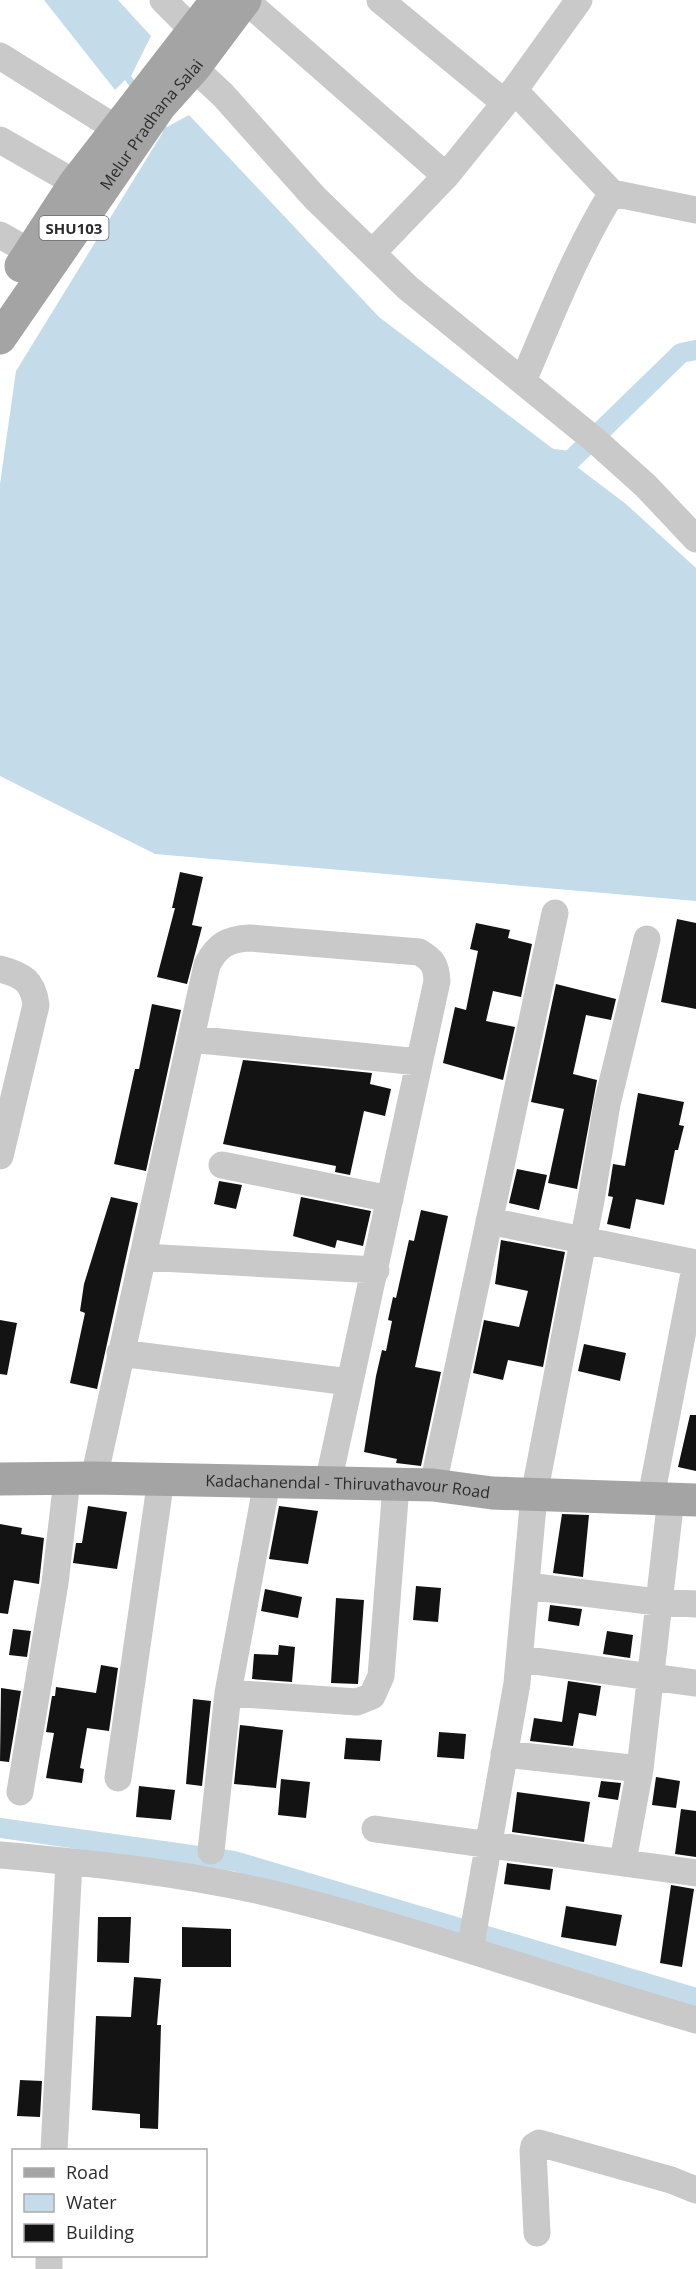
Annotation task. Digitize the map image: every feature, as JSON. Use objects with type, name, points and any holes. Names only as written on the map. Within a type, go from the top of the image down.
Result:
[{"type":"main road","name":"Melur Pradhana Salai","points":[[0,338],[149,105],[192,30],[218,0]]},
{"type":"main road","name":"Melur Pradhana Salai","points":[[0,297],[75,183],[117,129],[194,68],[245,0]]},
{"type":"main road","name":"Kadachanendal - Thiruvathavour Road","points":[[0,1479],[161,1479],[396,1486],[433,1485],[492,1493],[673,1499]]},
{"type":"street","points":[[163,0],[192,30]]},
{"type":"street","points":[[245,0],[446,176]]},
{"type":"street","points":[[380,0],[509,96],[612,193],[696,210]]},
{"type":"street","points":[[373,252],[446,176],[509,96],[579,0]]},
{"type":"street","points":[[0,56],[117,129]]},
{"type":"street","points":[[194,68],[223,95],[315,198],[408,288],[524,381],[646,486],[696,539]]},
{"type":"street","points":[[0,140],[75,183]]},
{"type":"street","points":[[524,381],[585,243],[612,193]]},
{"type":"street","points":[[0,235],[30,252]]},
{"type":"street","points":[[433,1485],[555,913]]},
{"type":"street","points":[[20,1792],[55,1583],[80,1479],[120,1353],[207,965],[214,951],[224,942],[250,938],[419,952],[432,960],[437,981],[328,1483]]},
{"type":"street","points":[[472,1939],[520,1659],[534,1495],[607,1104],[647,939]]},
{"type":"street","points":[[0,969],[19,974],[31,983],[36,1005],[0,1156]]},
{"type":"street","points":[[191,1039],[419,1062]]},
{"type":"street","points":[[222,1165],[390,1199]]},
{"type":"street","points":[[489,1221],[696,1263],[673,1499],[657,1602],[640,1769],[623,1861]]},
{"type":"street","points":[[143,1257],[376,1270]]},
{"type":"street","points":[[120,1353],[350,1382]]},
{"type":"street","points":[[117,1778],[161,1479]]},
{"type":"street","points":[[211,1851],[228,1693],[267,1482]]},
{"type":"street","points":[[228,1693],[357,1702],[372,1696],[381,1676],[396,1486]]},
{"type":"street","points":[[527,1586],[657,1602],[696,1604]]},
{"type":"street","points":[[520,1659],[696,1683]]},
{"type":"street","points":[[504,1754],[640,1769]]},
{"type":"street","points":[[375,1828],[696,1873]]},
{"type":"street","points":[[0,1855],[160,1871],[266,1892],[472,1939],[696,2020]]},
{"type":"street","points":[[54,2149],[69,1862]]},
{"type":"street","points":[[537,2233],[533,2151],[534,2146],[539,2143],[671,2180],[696,2190]]},
{"type":"water","points":[[44,0],[118,0],[151,36],[131,76],[167,127],[189,115],[379,317],[626,504],[696,568],[696,901],[155,854],[0,776],[0,484],[16,371],[163,132],[125,80],[115,90]]},
{"type":"building","points":[[180,872],[203,877],[192,925],[202,927],[187,984],[157,977],[175,908],[172,908]]},
{"type":"building","points":[[677,919],[696,923],[696,1009],[661,1002]]},
{"type":"building","points":[[476,923],[510,930],[508,938],[532,944],[521,997],[493,991],[486,1021],[515,1027],[503,1080],[443,1063],[455,1007],[466,1010],[478,951],[470,949]]},
{"type":"building","points":[[556,984],[616,999],[611,1020],[586,1015],[573,1074],[597,1080],[577,1189],[548,1183],[564,1109],[531,1102]]},
{"type":"building","points":[[152,1004],[181,1010],[146,1171],[114,1164],[135,1069],[139,1069]]},
{"type":"building","points":[[243,1060],[372,1073],[370,1084],[391,1089],[385,1116],[364,1111],[350,1175],[335,1172],[336,1166],[223,1144]]},
{"type":"building","points":[[638,1093],[684,1102],[679,1125],[684,1126],[678,1150],[675,1150],[664,1205],[636,1199],[630,1229],[607,1224],[613,1197],[608,1196],[613,1164],[625,1166]]},
{"type":"building","points":[[517,1169],[547,1175],[539,1210],[509,1203]]},
{"type":"building","points":[[219,1181],[242,1185],[236,1209],[214,1204]]},
{"type":"building","points":[[111,1197],[138,1203],[97,1389],[70,1383],[85,1313],[80,1311],[84,1284]]},
{"type":"building","points":[[301,1197],[371,1211],[363,1246],[337,1240],[335,1248],[293,1236]]},
{"type":"building","points":[[421,1210],[448,1216],[415,1367],[441,1372],[421,1466],[396,1463],[397,1459],[364,1452],[376,1376],[382,1350],[386,1351],[392,1321],[388,1320],[393,1297],[396,1298],[409,1240],[414,1241]]},
{"type":"building","points":[[501,1240],[565,1252],[543,1367],[508,1360],[503,1380],[473,1373],[484,1320],[519,1327],[528,1291],[495,1284]]},
{"type":"building","points":[[0,1320],[17,1323],[7,1375],[0,1374]]},
{"type":"building","points":[[584,1344],[626,1353],[620,1381],[578,1371]]},
{"type":"building","points":[[690,1415],[696,1415],[696,1471],[678,1467]]},
{"type":"building","points":[[88,1506],[127,1512],[117,1569],[73,1563],[76,1543],[82,1543]]},
{"type":"building","points":[[279,1506],[318,1511],[308,1564],[269,1559]]},
{"type":"building","points":[[562,1514],[589,1515],[583,1577],[553,1573]]},
{"type":"building","points":[[0,1524],[22,1528],[21,1534],[44,1538],[39,1584],[14,1580],[8,1614],[0,1613]]},
{"type":"building","points":[[416,1586],[441,1588],[438,1622],[413,1620]]},
{"type":"building","points":[[265,1589],[302,1597],[298,1618],[261,1611]]},
{"type":"building","points":[[336,1598],[364,1600],[358,1684],[331,1683]]},
{"type":"building","points":[[550,1605],[582,1609],[579,1626],[548,1621]]},
{"type":"building","points":[[13,1629],[31,1631],[27,1657],[9,1655]]},
{"type":"building","points":[[607,1631],[633,1635],[630,1658],[603,1654]]},
{"type":"building","points":[[279,1645],[295,1647],[292,1682],[252,1679],[254,1654],[278,1655]]},
{"type":"building","points":[[101,1665],[118,1668],[109,1731],[87,1728],[80,1768],[84,1769],[82,1783],[46,1778],[54,1733],[46,1732],[52,1696],[55,1696],[56,1687],[96,1693]]},
{"type":"building","points":[[568,1681],[601,1686],[596,1716],[579,1713],[573,1746],[530,1741],[534,1718],[562,1722]]},
{"type":"building","points":[[1,1688],[21,1691],[9,1762],[0,1761]]},
{"type":"building","points":[[193,1699],[211,1701],[202,1786],[186,1784]]},
{"type":"building","points":[[240,1725],[283,1730],[276,1788],[234,1784]]},
{"type":"building","points":[[439,1732],[466,1734],[464,1759],[437,1757]]},
{"type":"building","points":[[346,1738],[382,1740],[380,1761],[344,1759]]},
{"type":"building","points":[[656,1777],[680,1781],[676,1808],[652,1805]]},
{"type":"building","points":[[281,1779],[310,1782],[306,1818],[278,1815]]},
{"type":"building","points":[[601,1781],[621,1783],[618,1800],[598,1797]]},
{"type":"building","points":[[139,1786],[175,1790],[171,1820],[136,1817]]},
{"type":"building","points":[[517,1792],[590,1802],[584,1842],[512,1832]]},
{"type":"building","points":[[681,1809],[696,1811],[696,1857],[675,1854]]},
{"type":"building","points":[[507,1863],[553,1869],[550,1890],[504,1884]]},
{"type":"building","points":[[671,1885],[694,1889],[682,1967],[660,1963]]},
{"type":"building","points":[[566,1906],[622,1915],[616,1946],[561,1937]]},
{"type":"building","points":[[98,1917],[131,1917],[129,1963],[97,1962]]},
{"type":"building","points":[[182,1927],[231,1929],[231,1967],[182,1967]]},
{"type":"building","points":[[134,1977],[161,1979],[157,2025],[161,2025],[158,2129],[140,2128],[140,2114],[92,2110],[96,2016],[131,2017]]},
{"type":"building","points":[[20,2080],[42,2081],[40,2117],[17,2116]]},
{"type":"waterway","points":[[545,458],[570,461],[681,353],[696,350]]},
{"type":"waterway","points":[[0,1828],[234,1861],[696,1998]]}]
